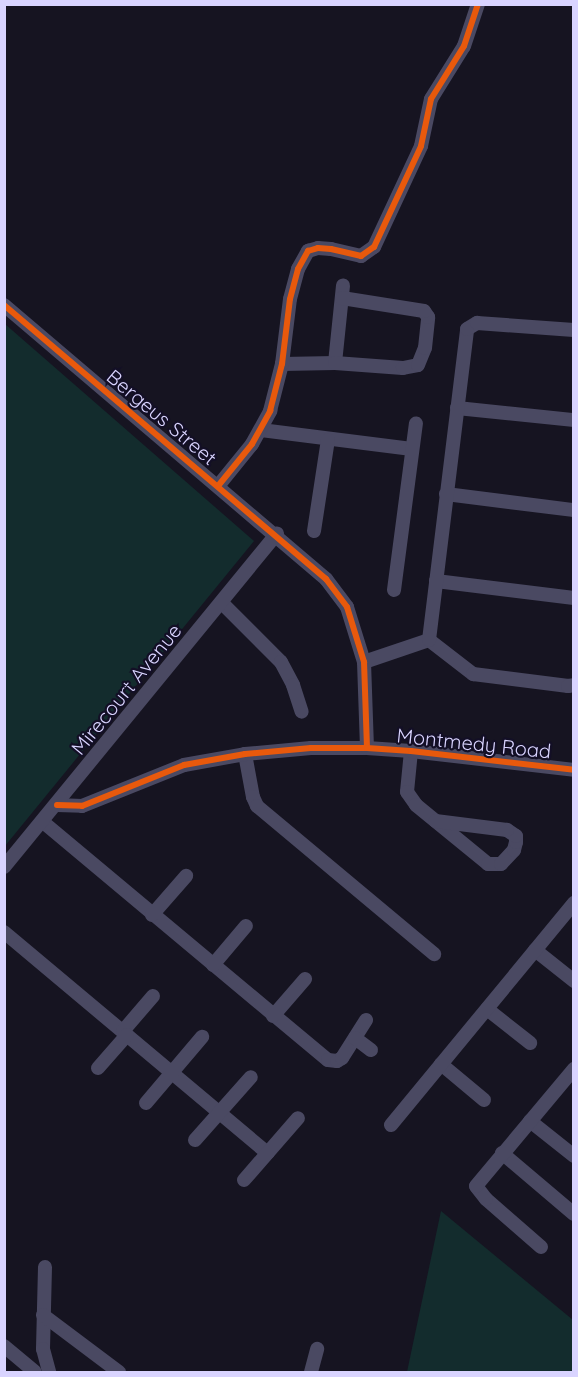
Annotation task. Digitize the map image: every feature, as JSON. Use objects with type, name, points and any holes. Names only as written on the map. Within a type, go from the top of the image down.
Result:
[{"type":"street","points":[[218,486],[261,430],[276,393],[290,299],[298,269],[308,251],[325,248],[361,256],[374,247],[419,153],[431,99],[464,45],[478,4]]},
{"type":"street","points":[[282,364],[335,363],[412,367],[421,360],[425,348],[428,317],[424,311],[342,291],[335,363]]},
{"type":"street","name":"Bergeus Street","points":[[4,305],[327,579],[347,607],[364,662],[367,748]]},
{"type":"street","points":[[429,640],[466,331],[471,325],[477,323],[573,330]]},
{"type":"street","points":[[457,408],[573,420]]},
{"type":"street","points":[[394,590],[416,423]]},
{"type":"street","points":[[261,430],[412,449]]},
{"type":"street","points":[[314,531],[328,440]]},
{"type":"street","points":[[447,494],[572,510]]},
{"type":"street","name":"Mirecourt Avenue","points":[[4,867],[222,603],[276,534]]},
{"type":"street","points":[[436,581],[573,598]]},
{"type":"street","points":[[222,603],[281,662],[293,685],[302,712]]},
{"type":"street","points":[[364,662],[429,640]]},
{"type":"street","points":[[429,640],[473,674],[573,685]]},
{"type":"street","name":"Montmedy Road","points":[[57,805],[82,806],[184,765],[245,754],[311,748],[411,751],[573,770]]},
{"type":"street","points":[[411,751],[407,782],[410,800],[483,860],[494,866],[501,864],[507,858],[516,842],[516,836],[507,830],[436,821]]},
{"type":"street","points":[[245,754],[253,797],[257,806],[434,954]]},
{"type":"street","points":[[43,822],[273,1016],[332,1061],[342,1058],[366,1020]]},
{"type":"street","points":[[152,915],[186,876]]},
{"type":"street","points":[[391,1125],[573,903]]},
{"type":"street","points":[[213,965],[246,926]]},
{"type":"street","points":[[4,932],[267,1153]]},
{"type":"street","points":[[535,950],[573,981]]},
{"type":"street","points":[[273,1016],[305,979]]},
{"type":"street","points":[[98,1068],[153,996]]},
{"type":"street","points":[[487,1009],[530,1043]]},
{"type":"street","points":[[146,1103],[202,1037]]},
{"type":"street","points":[[355,1038],[371,1050]]},
{"type":"street","points":[[441,1064],[484,1100]]},
{"type":"street","points":[[533,1123],[573,1069]]},
{"type":"street","points":[[195,1140],[251,1077]]},
{"type":"street","points":[[541,1247],[478,1192],[505,1156],[573,1078]]},
{"type":"street","points":[[244,1180],[298,1118]]},
{"type":"street","points":[[533,1123],[573,1156]]},
{"type":"street","points":[[505,1156],[573,1214]]},
{"type":"street","points":[[45,1268],[42,1349],[49,1372]]},
{"type":"street","points":[[43,1315],[118,1372]]},
{"type":"street","points":[[4,1346],[35,1372]]},
{"type":"street","points":[[311,1372],[317,1349]]},
{"type":"green space","points":[[5,324],[254,541],[5,846]]},
{"type":"green space","points":[[441,1211],[573,1320],[573,1372],[407,1372]]},
{"type":"cycle path","points":[[218,486],[252,444],[270,411],[282,364],[290,299],[298,269],[308,251],[318,248],[361,256],[374,247],[421,146],[431,99],[464,46],[478,4]]},
{"type":"cycle path","points":[[4,305],[326,579],[347,607],[364,662],[367,748]]},
{"type":"cycle path","points":[[57,805],[82,806],[184,765],[245,754],[311,748],[411,751],[574,770]]}]
